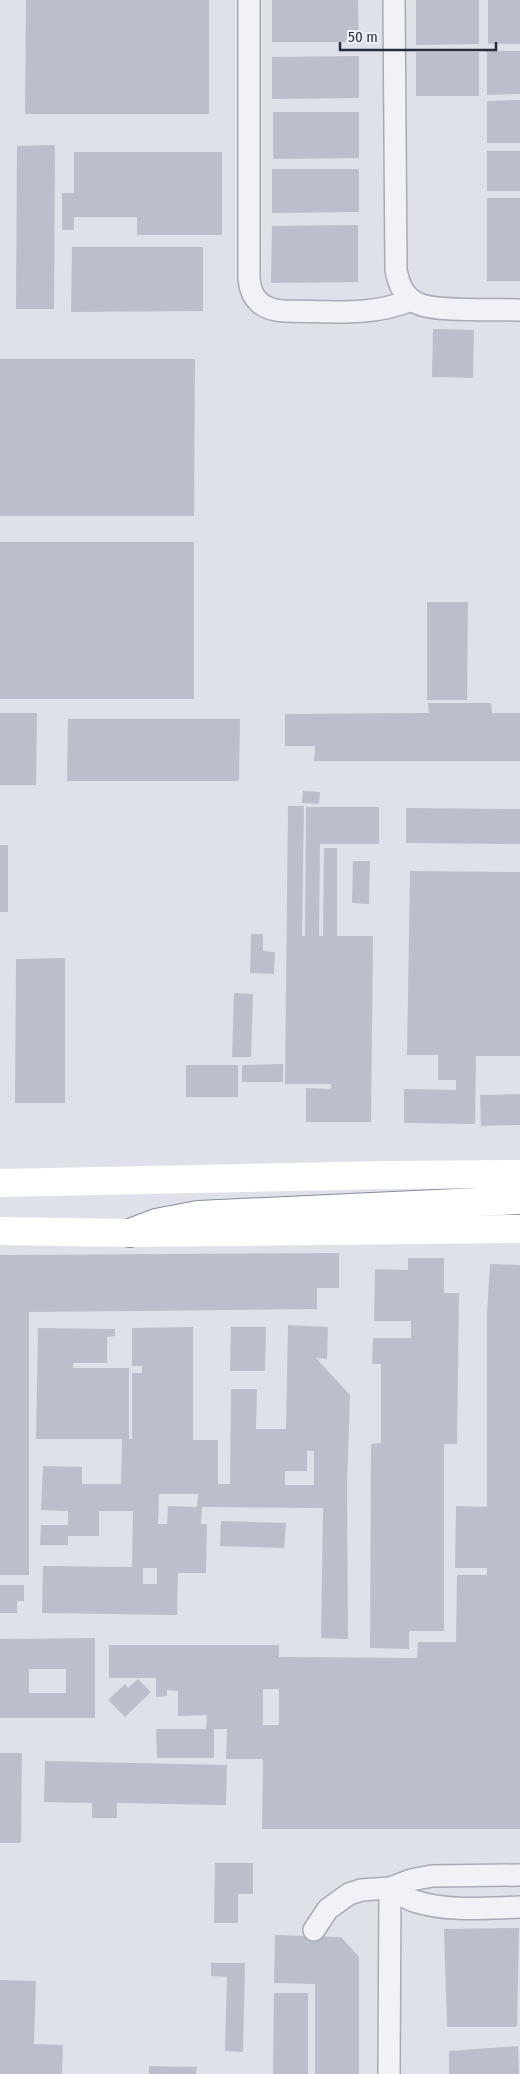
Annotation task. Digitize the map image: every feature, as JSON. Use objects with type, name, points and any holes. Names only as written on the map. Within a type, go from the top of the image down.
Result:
[{"type":"main road","points":[[0,1166],[33,1182]]},
{"type":"main road","points":[[0,1183],[520,1174]]},
{"type":"main road","points":[[130,1233],[156,1222],[198,1215],[520,1200]]},
{"type":"main road","points":[[0,1241],[13,1231],[130,1233],[520,1229]]},
{"type":"street","points":[[249,0],[248,279],[255,299],[263,306],[273,310],[284,311],[370,311],[391,307],[411,300]]},
{"type":"street","points":[[394,0],[396,270],[398,281],[403,292],[411,300],[434,308],[520,310]]},
{"type":"street","points":[[314,1930],[328,1909],[349,1894],[374,1888],[390,1888],[411,1880],[432,1876],[520,1875]]},
{"type":"street","points":[[390,1888],[412,1900],[431,1906],[451,1908],[520,1907]]},
{"type":"street","points":[[390,1888],[390,2074]]},
{"type":"building","points":[[26,0],[209,0],[209,114],[25,114]]},
{"type":"building","points":[[272,0],[358,0],[359,42],[272,42]]},
{"type":"building","points":[[416,0],[479,0],[479,44],[416,45]]},
{"type":"building","points":[[488,0],[520,0],[520,44],[488,44]]},
{"type":"building","points":[[487,51],[520,51],[520,94],[487,95]]},
{"type":"building","points":[[416,52],[479,52],[479,96],[416,96]]},
{"type":"building","points":[[359,56],[359,98],[272,99],[272,57]]},
{"type":"building","points":[[520,100],[520,143],[487,143],[487,101]]},
{"type":"building","points":[[273,112],[359,112],[359,158],[273,159]]},
{"type":"building","points":[[55,145],[54,309],[16,309],[17,146]]},
{"type":"building","points":[[487,151],[520,151],[520,191],[487,191]]},
{"type":"building","points":[[74,152],[222,152],[222,235],[137,235],[137,217],[74,217],[74,230],[62,230],[62,193],[74,193]]},
{"type":"building","points":[[272,169],[359,169],[359,212],[272,213]]},
{"type":"building","points":[[487,198],[520,198],[520,281],[487,281]]},
{"type":"building","points":[[358,225],[358,282],[271,283],[272,226]]},
{"type":"building","points":[[72,247],[203,247],[203,311],[71,312]]},
{"type":"building","points":[[433,329],[474,330],[473,378],[432,377]]},
{"type":"building","points":[[0,359],[195,359],[194,516],[0,516]]},
{"type":"building","points":[[0,542],[194,542],[194,699],[0,699]]},
{"type":"building","points":[[427,602],[468,602],[467,700],[427,700]]},
{"type":"building","points":[[428,703],[491,703],[492,713],[520,713],[520,761],[314,761],[315,746],[285,746],[285,714],[429,713]]},
{"type":"building","points":[[0,713],[37,713],[36,785],[0,785]]},
{"type":"building","points":[[68,719],[240,719],[239,781],[67,781]]},
{"type":"building","points":[[303,791],[320,792],[319,804],[302,803]]},
{"type":"building","points":[[288,806],[304,806],[302,936],[305,936],[306,807],[379,807],[379,844],[320,844],[319,936],[323,936],[324,848],[337,848],[337,936],[373,936],[371,1122],[306,1122],[306,1088],[331,1089],[331,1084],[285,1084]]},
{"type":"building","points":[[406,808],[520,809],[520,844],[406,843]]},
{"type":"building","points":[[0,845],[8,845],[8,912],[0,912]]},
{"type":"building","points":[[353,861],[370,861],[369,904],[352,903]]},
{"type":"building","points":[[410,871],[520,872],[520,1056],[476,1056],[475,1124],[404,1123],[404,1089],[456,1090],[456,1080],[438,1080],[438,1055],[407,1055]]},
{"type":"building","points":[[251,934],[263,934],[263,951],[275,952],[274,974],[250,973]]},
{"type":"building","points":[[65,958],[65,1103],[15,1103],[16,959]]},
{"type":"building","points":[[234,993],[253,994],[251,1057],[232,1057]]},
{"type":"building","points":[[283,1064],[283,1082],[242,1082],[242,1065]]},
{"type":"building","points":[[186,1065],[238,1065],[238,1097],[186,1097]]},
{"type":"building","points":[[520,1094],[520,1125],[481,1126],[480,1095]]},
{"type":"building","points":[[339,1253],[339,1288],[317,1288],[317,1309],[29,1312],[29,1575],[0,1575],[0,1255]]},
{"type":"building","points":[[408,1258],[444,1258],[444,1293],[459,1293],[457,1444],[444,1444],[444,1631],[409,1631],[409,1649],[370,1648],[371,1444],[381,1443],[381,1364],[372,1364],[373,1338],[411,1338],[411,1321],[374,1321],[375,1269],[408,1270]]},
{"type":"building","points":[[490,1264],[520,1265],[520,1829],[262,1829],[263,1759],[226,1759],[227,1729],[214,1729],[214,1758],[157,1758],[156,1729],[206,1729],[207,1715],[178,1716],[178,1691],[167,1690],[167,1696],[156,1697],[156,1678],[109,1678],[109,1645],[279,1645],[279,1657],[417,1658],[418,1642],[456,1642],[457,1575],[487,1575],[487,1568],[455,1568],[456,1506],[487,1507],[487,1314]],"holes":[[[263,1689],[279,1689],[279,1725],[263,1725]]]},
{"type":"building","points":[[288,1325],[328,1327],[327,1359],[316,1358],[350,1395],[347,1485],[348,1639],[321,1638],[323,1508],[202,1507],[201,1524],[207,1524],[206,1573],[178,1573],[177,1615],[42,1613],[43,1566],[132,1567],[133,1511],[99,1511],[99,1536],[68,1536],[68,1545],[40,1545],[41,1525],[68,1525],[68,1511],[41,1510],[43,1466],[82,1467],[82,1484],[121,1484],[122,1439],[36,1439],[38,1328],[115,1329],[115,1336],[107,1337],[107,1363],[73,1363],[73,1368],[129,1368],[129,1439],[132,1439],[132,1373],[142,1373],[142,1366],[132,1366],[132,1328],[193,1327],[193,1440],[218,1440],[218,1484],[230,1484],[231,1389],[257,1389],[256,1429],[286,1429]],"holes":[[[307,1451],[314,1451],[314,1485],[285,1485],[285,1471],[307,1471]],[[159,1494],[198,1494],[197,1507],[168,1506],[167,1524],[158,1524]],[[143,1568],[157,1568],[157,1584],[143,1584]]]},
{"type":"building","points":[[231,1327],[266,1327],[265,1371],[230,1371]]},
{"type":"building","points":[[221,1521],[286,1523],[284,1548],[220,1546]]},
{"type":"building","points":[[0,1585],[24,1585],[24,1601],[17,1601],[17,1613],[0,1613]]},
{"type":"building","points":[[95,1638],[95,1718],[0,1718],[0,1639]],"holes":[[[29,1669],[66,1669],[66,1693],[29,1693]]]},
{"type":"building","points":[[138,1679],[151,1692],[125,1717],[108,1700],[125,1684],[128,1688]]},
{"type":"building","points":[[0,1753],[22,1753],[21,1843],[0,1843]]},
{"type":"building","points":[[45,1761],[227,1765],[226,1805],[117,1803],[117,1818],[92,1818],[92,1803],[44,1802]]},
{"type":"building","points":[[215,1863],[253,1863],[253,1894],[238,1894],[238,1923],[214,1923]]},
{"type":"building","points":[[519,1928],[517,2027],[447,2027],[444,1929]]},
{"type":"building","points":[[275,1935],[341,1937],[359,1957],[359,2074],[315,2074],[315,1984],[274,1983]]},
{"type":"building","points":[[211,1963],[245,1963],[243,2052],[225,2051],[227,1977],[211,1976]]},
{"type":"building","points":[[0,1980],[36,1981],[34,2044],[63,2045],[62,2074],[0,2074]]},
{"type":"building","points":[[274,1993],[308,1993],[308,2074],[273,2074]]},
{"type":"building","points":[[518,2046],[519,2074],[449,2074],[449,2051]]},
{"type":"building","points":[[149,2066],[197,2067],[196,2074],[149,2074]]}]
